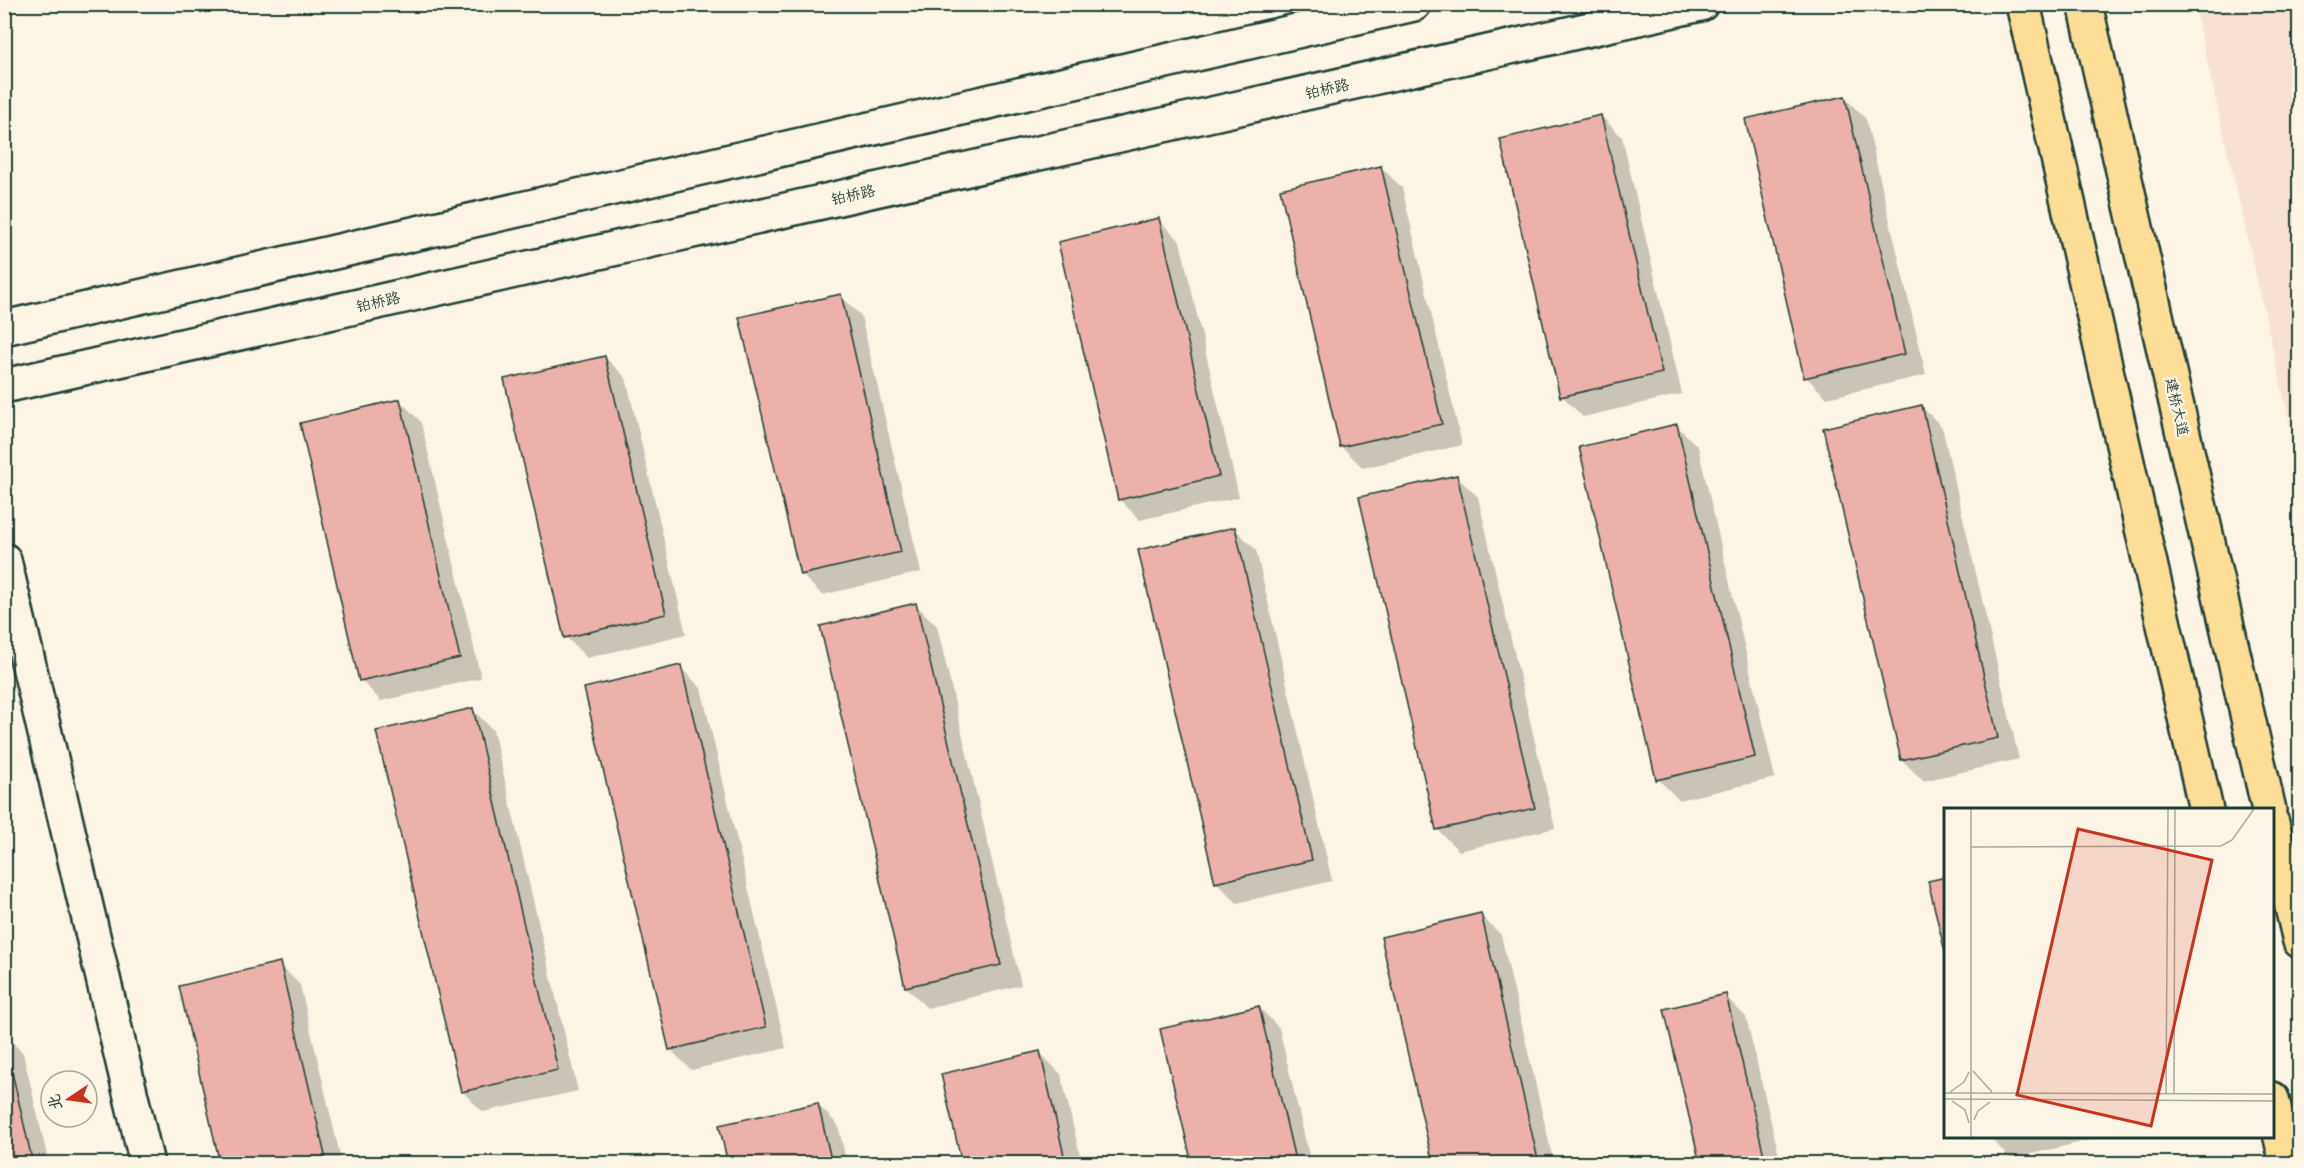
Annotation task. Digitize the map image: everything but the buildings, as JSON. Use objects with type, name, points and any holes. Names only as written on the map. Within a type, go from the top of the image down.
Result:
[{"type":"main road","points":[[2023,4],[2206,808]]},
{"type":"main road","name":"建桥大道","points":[[2085,4],[2269,808]]},
{"type":"main road","points":[[2274,831],[2300,941]]},
{"type":"main road","points":[[2274,1108],[2287,1164]]},
{"type":"street","points":[[4,328],[1414,4]]},
{"type":"street","name":"铂桥路","points":[[4,386],[1701,4]]},
{"type":"street","points":[[4,560],[147,1164]]},
{"type":"shaded area","points":[[2194,5],[2299,5],[2299,463]]}]
